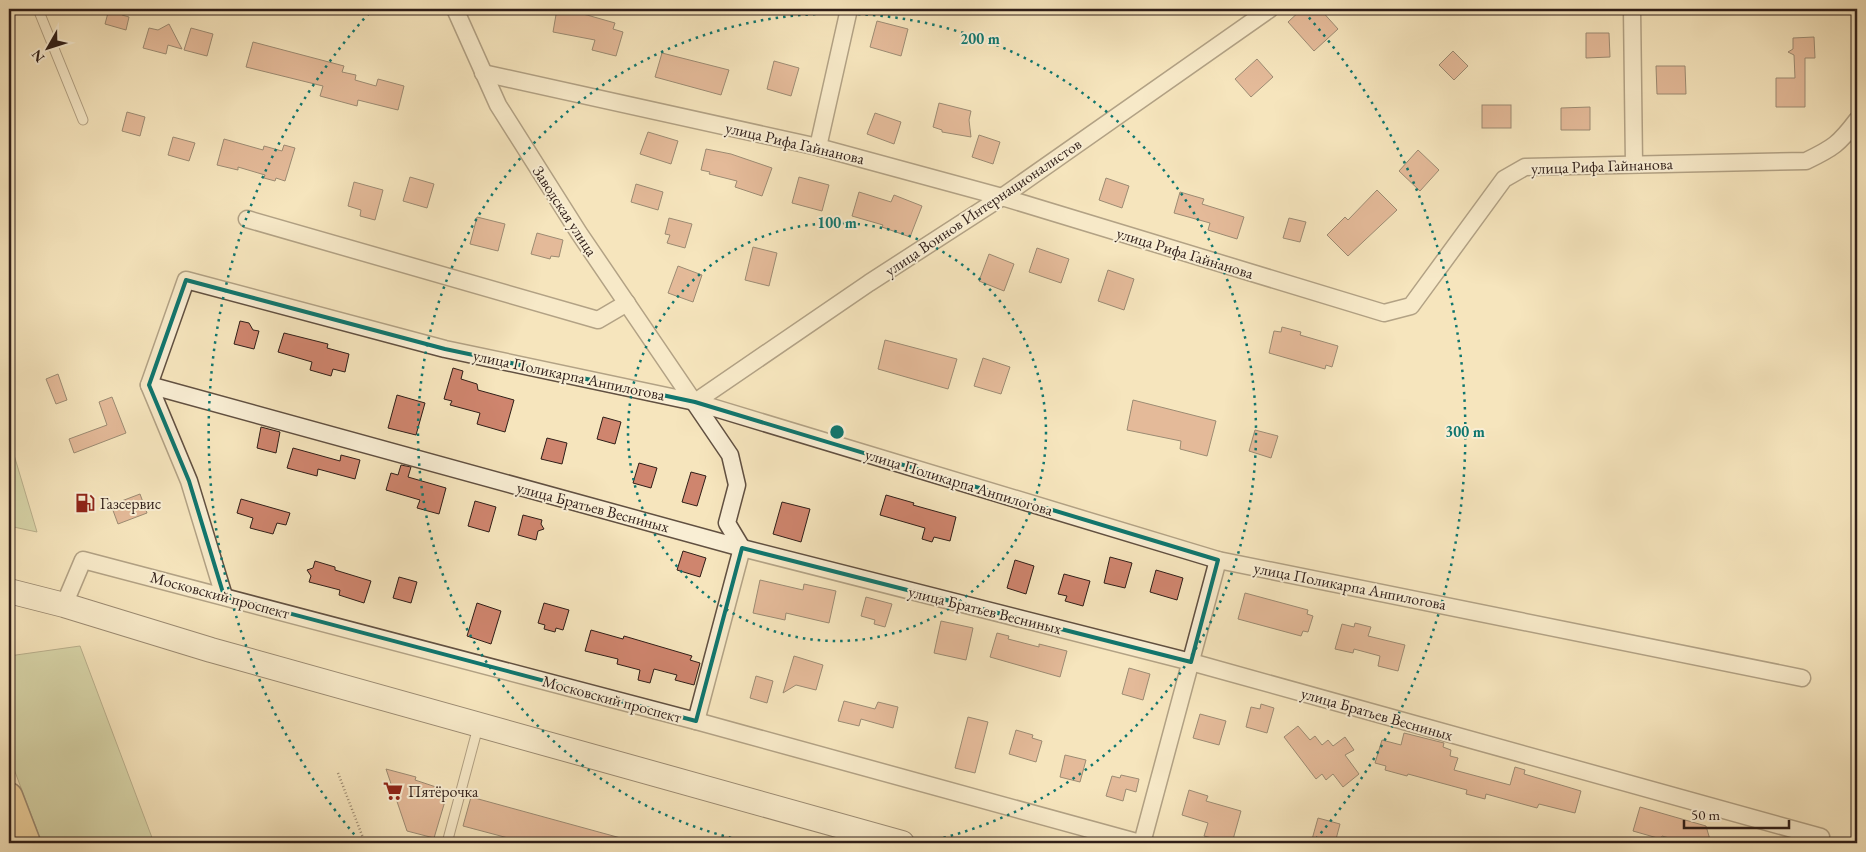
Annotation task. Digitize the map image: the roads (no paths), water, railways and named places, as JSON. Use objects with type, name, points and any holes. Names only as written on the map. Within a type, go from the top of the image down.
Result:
[{"type":"main road","points":[[9,591],[64,605],[220,653],[902,843]]},
{"type":"main road","points":[[9,796],[27,843]]},
{"type":"street","name":"Заводская улица","points":[[455,9],[498,105],[579,233],[730,455],[737,485],[727,523],[742,548]]},
{"type":"street","points":[[818,147],[848,9]]},
{"type":"street","name":"улица Воинов Интернационалистов","points":[[695,402],[869,283],[1002,197],[1270,9]]},
{"type":"street","points":[[1632,9],[1634,164]]},
{"type":"street","name":"улица Рифа Гайнанова","points":[[483,73],[818,147],[1002,197],[1384,313],[1411,306],[1504,179],[1525,167],[1806,161],[1830,150],[1842,140],[1857,120]]},
{"type":"street","points":[[247,219],[598,320],[626,303]]},
{"type":"street","name":"улица Поликарпа Анпилогова","points":[[149,385],[186,280],[445,349],[695,402],[1218,560],[1802,678]]},
{"type":"street","points":[[149,385],[189,481],[224,596]]},
{"type":"street","name":"улица Братьев Весниных","points":[[149,385],[742,548],[1190,662],[1821,837]]},
{"type":"street","points":[[696,721],[742,548]]},
{"type":"street","name":"Московский проспект","points":[[64,605],[83,560],[696,721],[1141,843]]},
{"type":"street","points":[[1141,843],[1218,560]]},
{"type":"lane","points":[[38,9],[84,120]]},
{"type":"lane","points":[[447,843],[479,724]]},
{"type":"place","name":"Газсервис","points":[[85,503]]},
{"type":"place","name":"Пятёрочка","points":[[393,791]]}]
